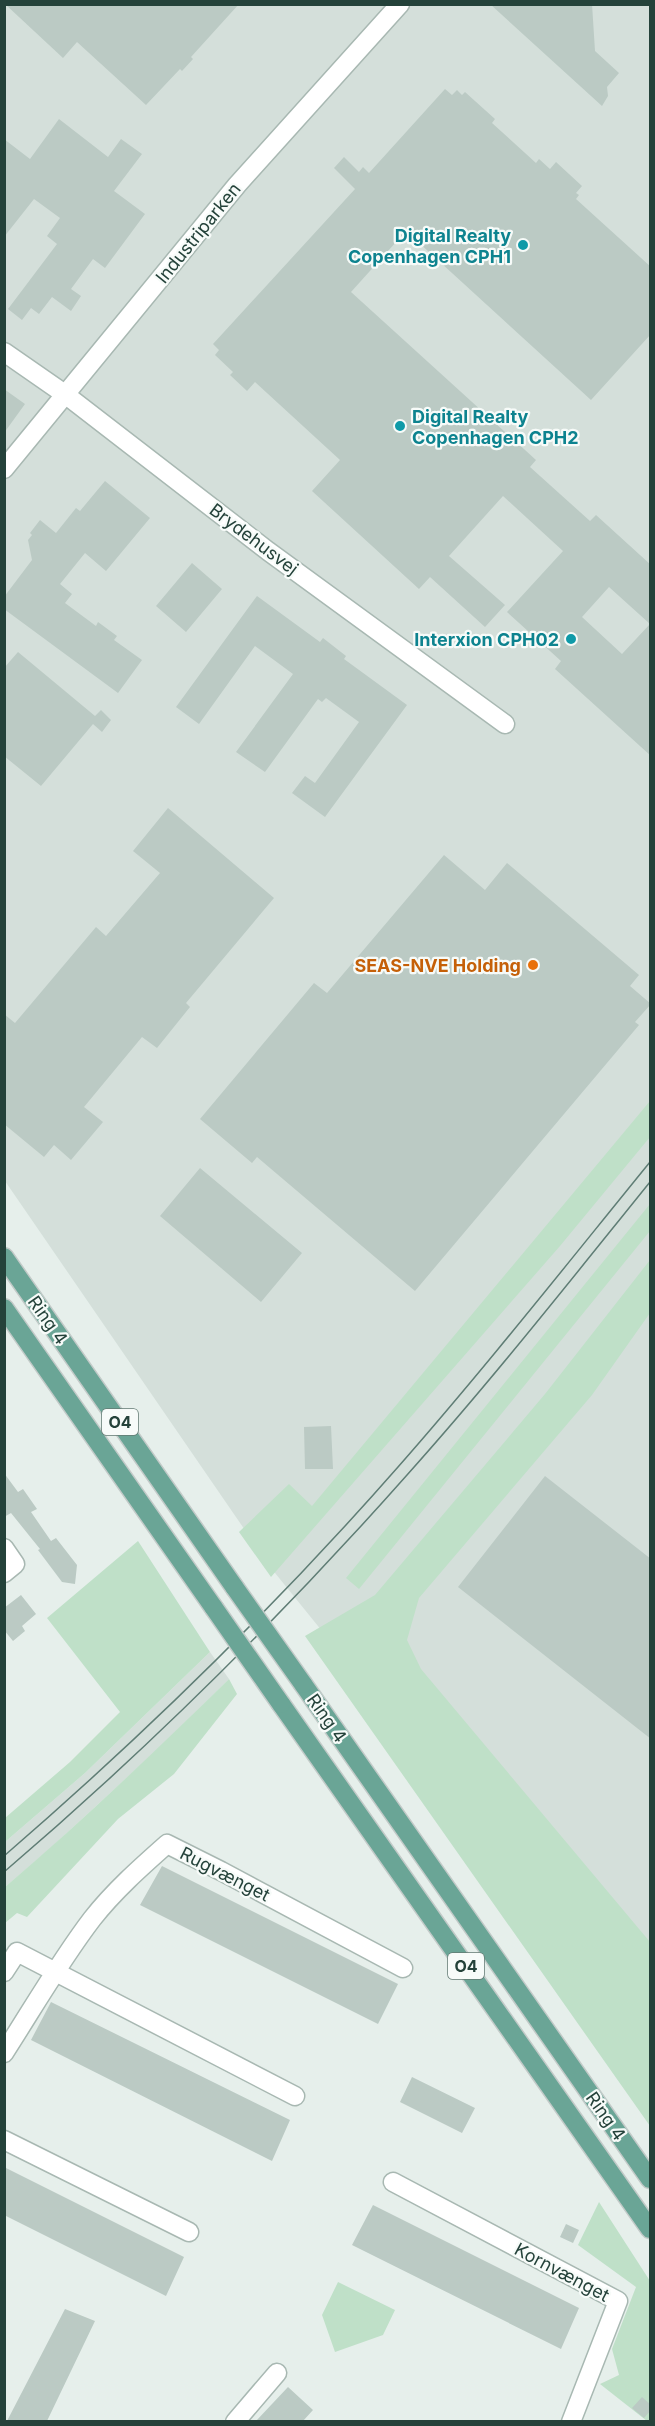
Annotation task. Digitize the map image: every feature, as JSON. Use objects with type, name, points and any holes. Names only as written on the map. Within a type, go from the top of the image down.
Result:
[{"type":"main road","name":"Ring 4","points":[[4,1257],[651,2179]]},
{"type":"main road","name":"Ring 4","points":[[4,1308],[651,2229]]},
{"type":"street","name":"Industriparken","points":[[4,469],[237,185],[400,4]]},
{"type":"street","name":"Brydehusvej","points":[[4,352],[66,395],[268,551],[505,724]]},
{"type":"street","points":[[4,1548],[10,1568]]},
{"type":"street","name":"Rugvænget","points":[[4,2053],[54,1972],[93,1918],[138,1870],[167,1845],[221,1871],[403,1968]]},
{"type":"street","points":[[4,1972],[17,1952],[295,2096]]},
{"type":"street","points":[[4,2140],[189,2232]]},
{"type":"street","name":"Kornvænget","points":[[393,2182],[618,2301],[571,2421]]},
{"type":"street","points":[[235,2421],[277,2373]]},
{"type":"shaded area","points":[[4,5],[650,5],[650,2036],[271,1568],[5,1181]]},
{"type":"shaded area","points":[[210,1652],[229,1679],[157,1750],[5,1887],[5,1842],[85,1773]]},
{"type":"green space","points":[[650,1101],[650,1137],[560,1246],[271,1577],[239,1532],[289,1484],[312,1506]]},
{"type":"green space","points":[[650,1204],[650,1231],[359,1589],[346,1578]]},
{"type":"green space","points":[[650,1260],[650,1313],[592,1395],[419,1598],[407,1640],[421,1669],[650,1942],[650,2126],[305,1636],[375,1595],[545,1394]]},
{"type":"green space","points":[[138,1541],[210,1652],[85,1773],[5,1842],[5,1818],[70,1762],[120,1712],[47,1618]]},
{"type":"green space","points":[[229,1679],[237,1694],[174,1774],[118,1819],[27,1917],[17,1913],[5,1923],[5,1887],[147,1759]]},
{"type":"green space","points":[[599,2202],[650,2281],[650,2421],[600,2384],[619,2375],[612,2349],[636,2287],[578,2245]]},
{"type":"green space","points":[[338,2282],[395,2310],[383,2335],[335,2352],[322,2315]]},
{"type":"building","points":[[5,4],[239,4],[191,57],[193,59],[182,71],[180,69],[146,105],[77,42],[63,58]]},
{"type":"building","points":[[490,4],[592,4],[595,51],[619,73],[607,87],[608,96],[602,106]]},
{"type":"building","points":[[445,89],[452,95],[457,90],[462,95],[465,92],[495,119],[492,123],[536,163],[539,159],[550,169],[556,162],[582,186],[576,193],[579,195],[576,199],[651,267],[651,334],[591,400],[406,231],[351,292],[536,460],[530,467],[590,521],[596,515],[651,565],[651,756],[555,669],[561,661],[507,612],[563,551],[503,496],[449,556],[505,605],[485,627],[430,577],[419,589],[312,491],[340,460],[255,382],[247,391],[230,375],[233,372],[215,355],[219,350],[213,344],[355,189],[334,168],[344,157],[359,172],[363,167],[369,173]],"holes":[[[609,587],[650,624],[622,654],[582,617]]]},
{"type":"building","points":[[59,119],[108,157],[121,139],[142,154],[114,191],[145,214],[105,268],[93,259],[71,289],[81,296],[71,311],[52,297],[39,314],[31,308],[22,320],[8,309],[57,244],[47,236],[60,218],[34,199],[4,237],[4,139],[30,159]]},
{"type":"building","points":[[4,389],[25,404],[4,433]]},
{"type":"building","points":[[105,481],[150,518],[106,571],[85,553],[60,584],[72,594],[65,603],[96,626],[98,622],[117,636],[114,640],[142,660],[118,693],[4,609],[4,597],[32,560],[28,540],[32,535],[30,533],[40,520],[56,533],[76,508],[80,511]]},
{"type":"building","points":[[192,563],[222,589],[186,632],[156,606]]},
{"type":"building","points":[[257,596],[320,642],[323,638],[346,656],[344,659],[407,705],[325,817],[292,793],[305,776],[315,783],[359,722],[326,698],[322,702],[318,699],[265,772],[236,752],[293,674],[255,646],[199,724],[176,707]]},
{"type":"building","points":[[18,652],[95,716],[101,710],[111,720],[102,732],[93,724],[41,786],[4,756],[4,668]]},
{"type":"building","points":[[168,808],[274,898],[186,1003],[190,1007],[157,1048],[142,1037],[84,1107],[103,1122],[71,1160],[54,1145],[44,1157],[4,1124],[4,1014],[15,1023],[96,927],[106,936],[160,873],[133,851]]},
{"type":"building","points":[[444,855],[485,890],[507,863],[639,975],[630,986],[651,1004],[635,1022],[639,1025],[415,1291],[257,1157],[252,1163],[200,1119],[314,983],[327,993]]},
{"type":"building","points":[[200,1168],[302,1253],[261,1302],[160,1216]]},
{"type":"building","points":[[331,1426],[333,1469],[305,1469],[304,1427]]},
{"type":"building","points":[[4,1473],[18,1492],[23,1489],[37,1509],[31,1512],[51,1541],[56,1538],[77,1565],[75,1584],[62,1582],[38,1550],[40,1549],[11,1513],[4,1517]]},
{"type":"building","points":[[545,1476],[651,1559],[651,1739],[458,1587]]},
{"type":"building","points":[[21,1595],[36,1614],[22,1626],[25,1631],[13,1641],[4,1630],[4,1608]]},
{"type":"building","points":[[162,1866],[398,1984],[378,2024],[140,1905]]},
{"type":"building","points":[[51,2002],[290,2120],[272,2161],[31,2040]]},
{"type":"building","points":[[412,2077],[475,2108],[462,2133],[400,2102]]},
{"type":"building","points":[[4,2167],[184,2257],[166,2296],[4,2215]]},
{"type":"building","points":[[373,2205],[579,2308],[561,2349],[352,2245]]},
{"type":"building","points":[[566,2224],[579,2230],[573,2243],[560,2237]]},
{"type":"building","points":[[65,2309],[95,2321],[47,2421],[7,2421]]},
{"type":"building","points":[[288,2387],[313,2410],[303,2421],[256,2421]]},
{"type":"building","points":[[642,2397],[651,2405],[651,2410],[644,2418],[632,2408]]},
{"type":"tram line","points":[[4,1856],[107,1764],[208,1668],[352,1519],[526,1316],[650,1162]]},
{"type":"tram line","points":[[4,1872],[162,1730],[312,1579],[470,1403],[650,1182]]},
{"type":"place","name":"Digital Realty Copenhagen CPH1","points":[[523,245]]},
{"type":"place","name":"Digital Realty Copenhagen CPH2","points":[[400,426]]},
{"type":"place","name":"Interxion CPH02","points":[[571,639]]},
{"type":"place","name":"SEAS-NVE Holding","points":[[533,965]]}]
